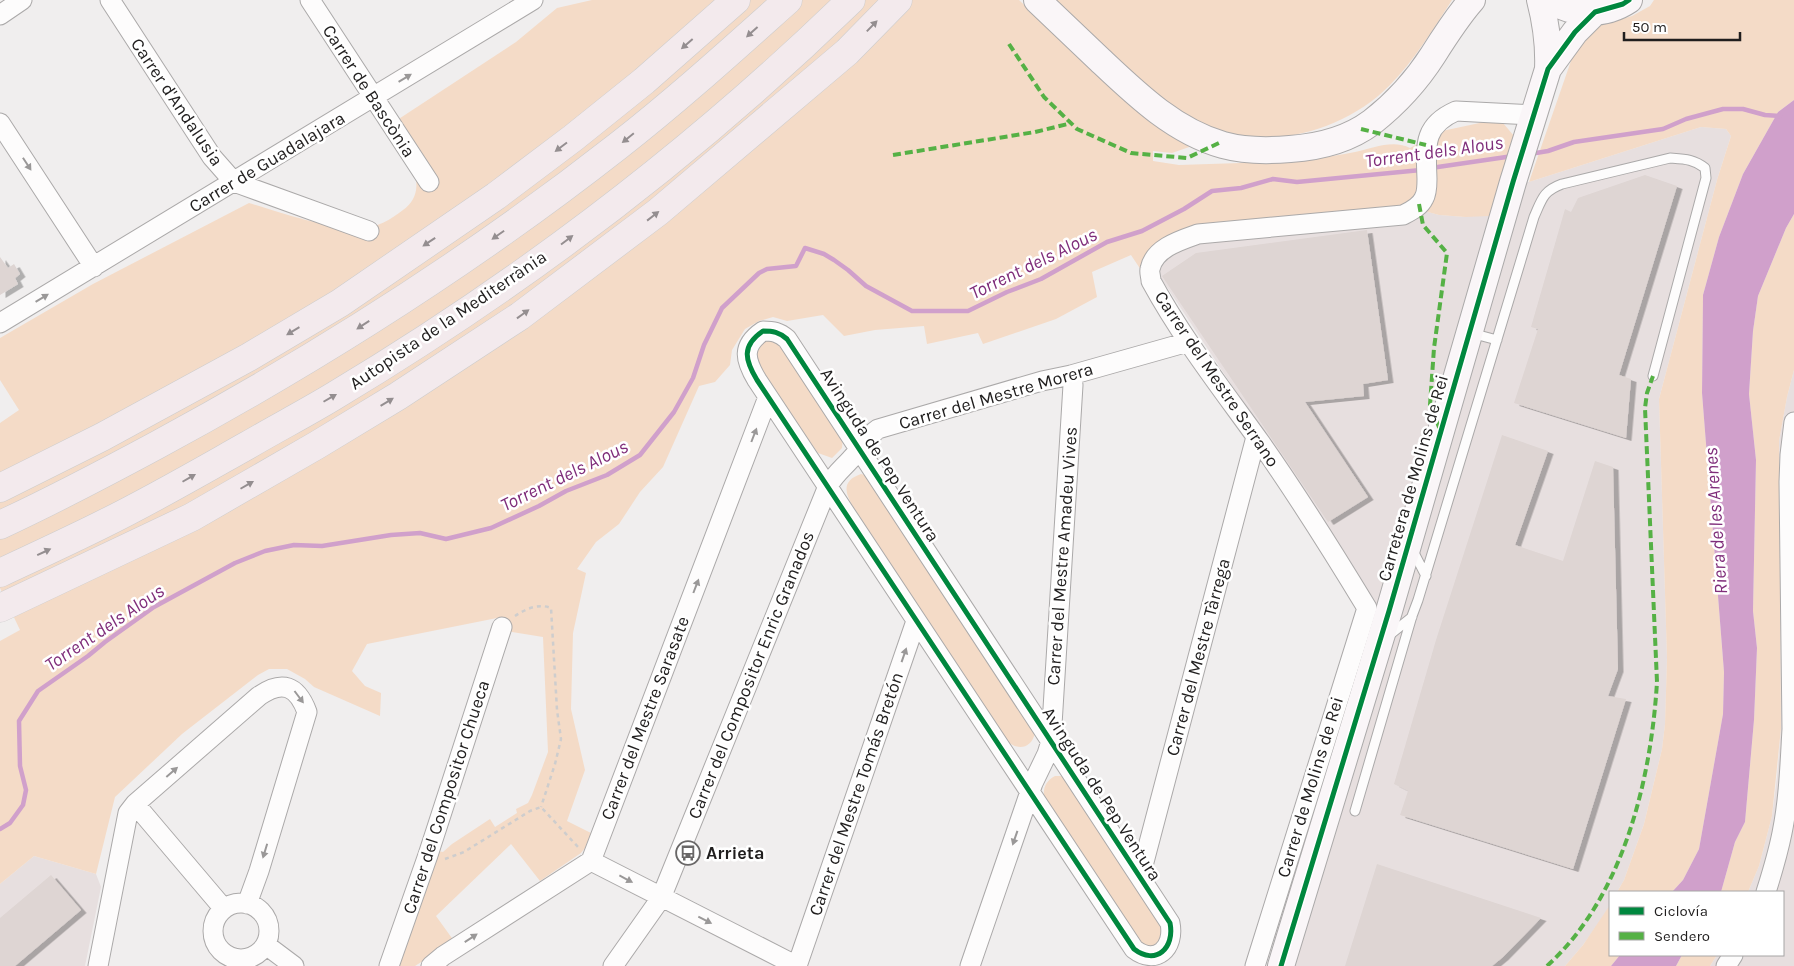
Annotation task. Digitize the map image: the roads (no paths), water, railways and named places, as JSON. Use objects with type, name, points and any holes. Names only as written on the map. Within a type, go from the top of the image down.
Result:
[{"type":"highway","points":[[0,488],[102,437],[249,357],[340,303],[496,196],[573,138],[644,81],[736,0]]},
{"type":"highway","points":[[0,525],[53,501],[229,406],[346,336],[442,274],[514,224],[617,146],[696,82],[788,0]]},
{"type":"highway","name":"Autopista de la Mediterrània","points":[[0,573],[104,524],[170,489],[333,396],[412,347],[558,246],[690,144],[738,105],[851,0]]},
{"type":"highway","points":[[0,608],[192,516],[317,445],[520,316],[666,206],[847,52],[898,0]]},
{"type":"highway","points":[[0,474],[171,399]]},
{"type":"highway","points":[[0,628],[50,603],[127,560],[192,516]]},
{"type":"main road","points":[[1037,0],[1141,98],[1173,122],[1203,138],[1223,145],[1244,149],[1268,150],[1315,146],[1338,140],[1372,122],[1412,83],[1432,56],[1447,31],[1472,0]]},
{"type":"main road","name":"Carretera de Molins de Rei","points":[[1282,966],[1380,641],[1513,182],[1548,69],[1548,37],[1540,0]]},
{"type":"main road","points":[[1551,0],[1574,10],[1595,12],[1623,4],[1628,0]]},
{"type":"main road","name":"Carretera de Molins de Rei","points":[[1548,69],[1576,32],[1595,12]]},
{"type":"street","points":[[0,15],[22,0]]},
{"type":"street","name":"Carrer d'Andalusia","points":[[110,0],[212,157],[234,182],[369,230]]},
{"type":"street","name":"Carrer de Bascònia","points":[[310,0],[429,182]]},
{"type":"street","name":"Carrer de Guadalajara","points":[[0,323],[374,97],[513,5],[533,0]]},
{"type":"street","name":"Carrer del Mestre Serrano","points":[[1367,608],[1324,538],[1256,436],[1188,342],[1151,281],[1150,269],[1158,254],[1169,246],[1198,234],[1404,215],[1417,207],[1425,197],[1427,187],[1426,145],[1433,128],[1448,115],[1456,111],[1530,125]]},
{"type":"street","points":[[0,123],[94,267]]},
{"type":"street","name":"Avinguda de Pep Ventura","points":[[763,331],[773,331],[780,333],[787,339],[859,449],[1170,924],[1171,938],[1155,962],[1134,949],[768,397],[746,357],[748,346],[755,336],[763,331]]},
{"type":"street","name":"Carrer del Mestre Morera","points":[[828,486],[836,473],[852,458],[871,434],[878,429],[1042,381],[1072,375],[1188,342]]},
{"type":"street","name":"Carrer del Mestre Amadeu Vives","points":[[970,966],[1031,792],[1051,741],[1072,375]]},
{"type":"street","name":"Carrer del Mestre Sarasate","points":[[590,861],[768,397]]},
{"type":"street","points":[[1766,891],[1782,834],[1790,765],[1792,729],[1789,482],[1794,422]]},
{"type":"street","name":"Carrer del Mestre Tàrrega","points":[[1140,877],[1256,436]]},
{"type":"street","name":"Carrer del Compositor Enric Granados","points":[[613,966],[661,898],[828,486]]},
{"type":"street","name":"Carrer de Molins de Rei","points":[[1255,966],[1367,608]]},
{"type":"street","name":"Carrer del Mestre Tomás Bretón","points":[[797,966],[916,621]]},
{"type":"street","name":"Carrer del Compositor Chueca","points":[[389,966],[428,855],[502,627]]},
{"type":"street","points":[[98,966],[128,813],[135,804],[270,688],[283,687],[296,691],[303,700],[307,712],[247,904]]},
{"type":"street","points":[[135,804],[224,909]]},
{"type":"street","points":[[431,966],[442,956],[590,861],[797,966]]},
{"type":"street","points":[[237,903],[247,904],[257,908],[264,915],[268,924],[269,934],[266,945],[260,953],[251,958],[231,962],[217,947],[213,934],[213,925],[220,912],[224,909],[237,903]]},
{"type":"street","points":[[266,945],[294,966]]},
{"type":"lane","points":[[1355,811],[1412,616],[1426,576],[1534,217],[1541,200],[1549,189],[1562,184],[1670,158],[1688,159],[1698,162],[1705,168],[1706,178],[1653,376]]},
{"type":"lane","points":[[1469,333],[1497,340]]},
{"type":"lane","points":[[1408,544],[1426,576]]},
{"type":"lane","points":[[1380,641],[1389,637],[1412,616]]},
{"type":"water","name":"Riera de les Arenes","points":[[1794,100],[1794,214],[1786,228],[1758,296],[1753,331],[1749,394],[1756,460],[1753,611],[1757,648],[1754,720],[1745,822],[1735,842],[1721,891],[1673,891],[1683,880],[1699,849],[1723,714],[1724,672],[1702,393],[1703,295],[1719,237],[1743,174],[1778,112]]},
{"type":"water","points":[[1619,956],[1681,956],[1676,966],[1611,966]]},
{"type":"waterway","name":"Torrent dels Alous","points":[[1530,154],[1548,151],[1574,142],[1663,129],[1686,119],[1723,109],[1743,109],[1765,115],[1780,116]]},
{"type":"waterway","name":"Torrent dels Alous","points":[[1431,168],[1513,156]]},
{"type":"waterway","name":"Torrent dels Alous","points":[[0,829],[10,823],[23,805],[26,790],[20,766],[19,721],[38,691],[105,642],[154,607],[235,563],[265,551],[294,545],[322,546],[391,535],[420,533],[446,539],[491,528],[539,506],[566,491],[607,475],[640,455],[674,412],[693,378],[704,345],[722,308],[759,273],[767,269],[796,266],[805,248],[824,254],[848,270],[866,286],[912,311],[968,311],[1007,292],[1041,279],[1107,242],[1142,231],[1184,209],[1212,191],[1241,188],[1273,179],[1297,182],[1421,170]]},
{"type":"place","name":"Arrieta","points":[[688,853]]}]
